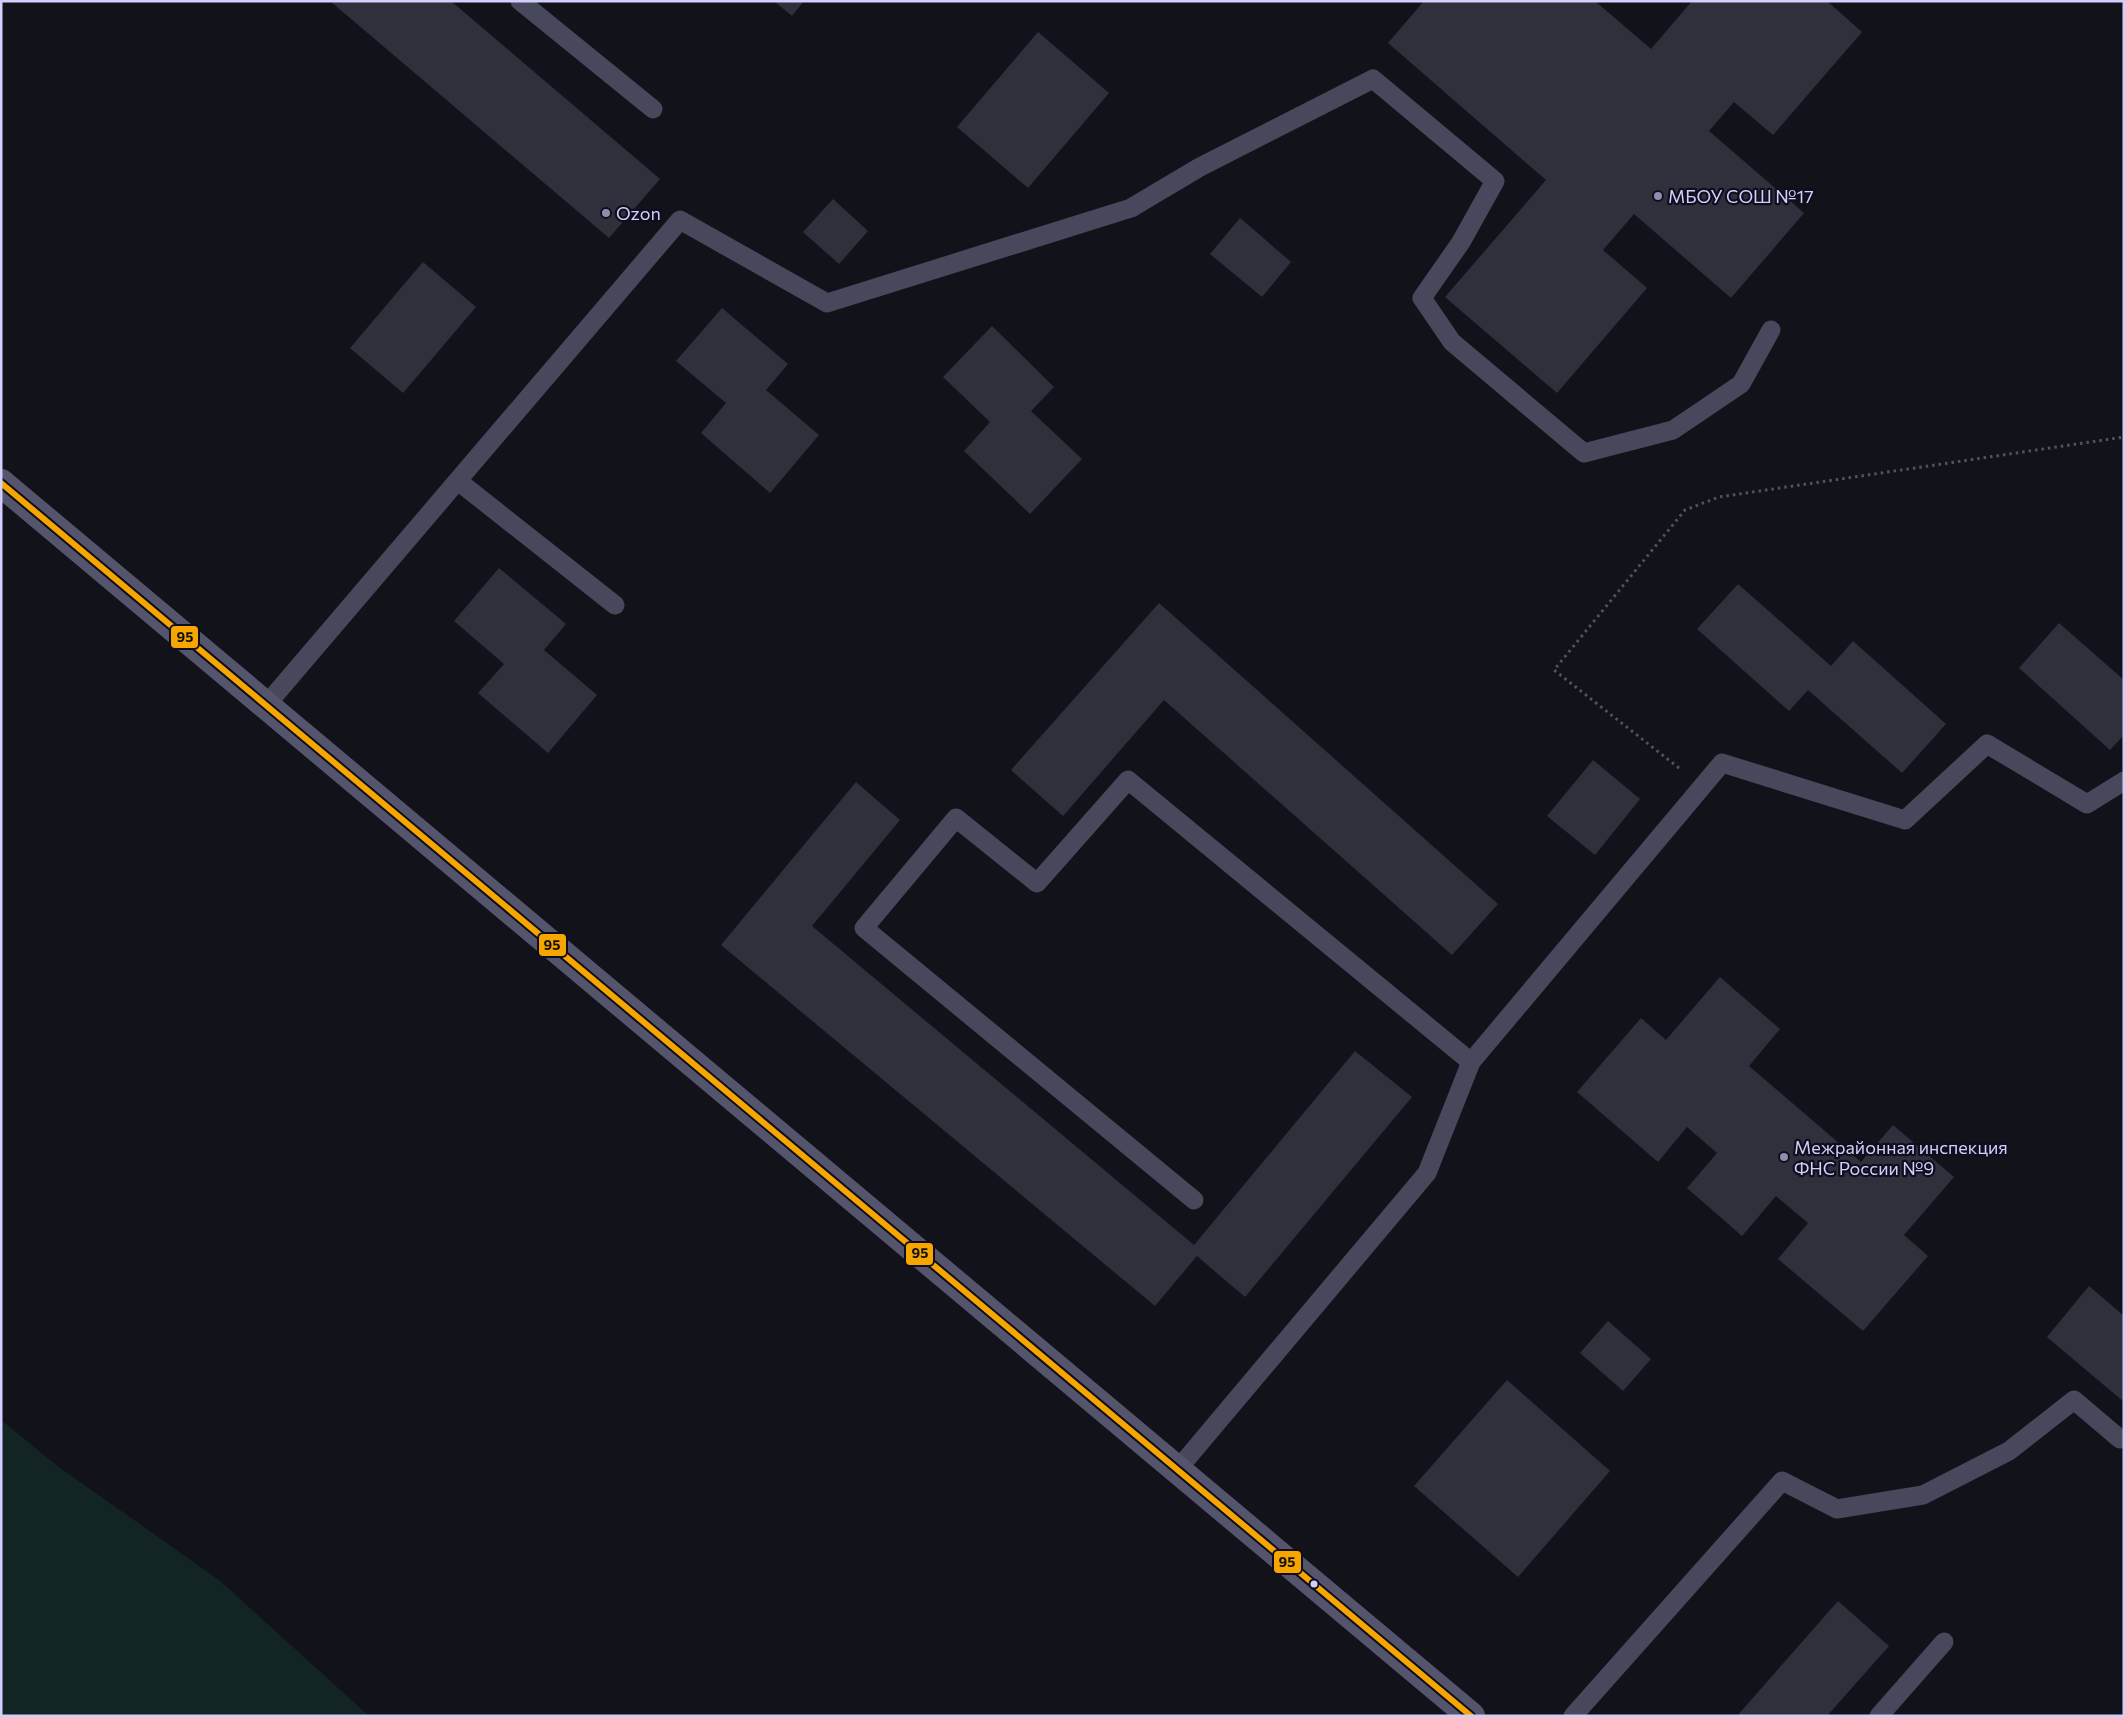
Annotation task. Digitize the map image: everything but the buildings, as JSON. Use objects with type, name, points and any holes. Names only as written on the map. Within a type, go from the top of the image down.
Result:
[{"type":"main road","points":[[1,483],[267,704],[1471,1716]]},
{"type":"lane","points":[[520,1],[653,109]]},
{"type":"lane","points":[[267,704],[680,220],[827,303],[1131,208],[1200,166],[1373,79],[1495,181],[1461,242],[1422,298],[1452,342],[1584,453],[1673,430],[1741,384],[1771,330]]},
{"type":"lane","points":[[458,481],[615,606]]},
{"type":"lane","points":[[1178,1469],[1428,1173],[1471,1062],[1722,763],[1905,820],[1987,744],[2087,804],[2124,782]]},
{"type":"lane","points":[[1194,1200],[864,928],[956,818],[1037,883],[1128,780],[1471,1062]]},
{"type":"lane","points":[[1573,1716],[1782,1480],[1837,1509],[1922,1495],[2009,1451],[2074,1400],[2120,1439],[2124,1438]]},
{"type":"lane","points":[[1879,1716],[1944,1642]]},
{"type":"path","points":[[1702,786],[1554,670],[1685,510],[1719,496],[2124,437]]},
{"type":"green space","points":[[1,1420],[59,1467],[219,1580],[369,1716],[1,1716]]},
{"type":"transit line","name":"95","points":[[1,483],[1471,1716]]},
{"type":"place","name":"МБОУ СОШ №17","points":[[1658,196]]},
{"type":"place","name":"Ozon","points":[[606,213]]},
{"type":"place","name":"Межрайонная инспекция ФНС России №9","points":[[1784,1157]]}]
